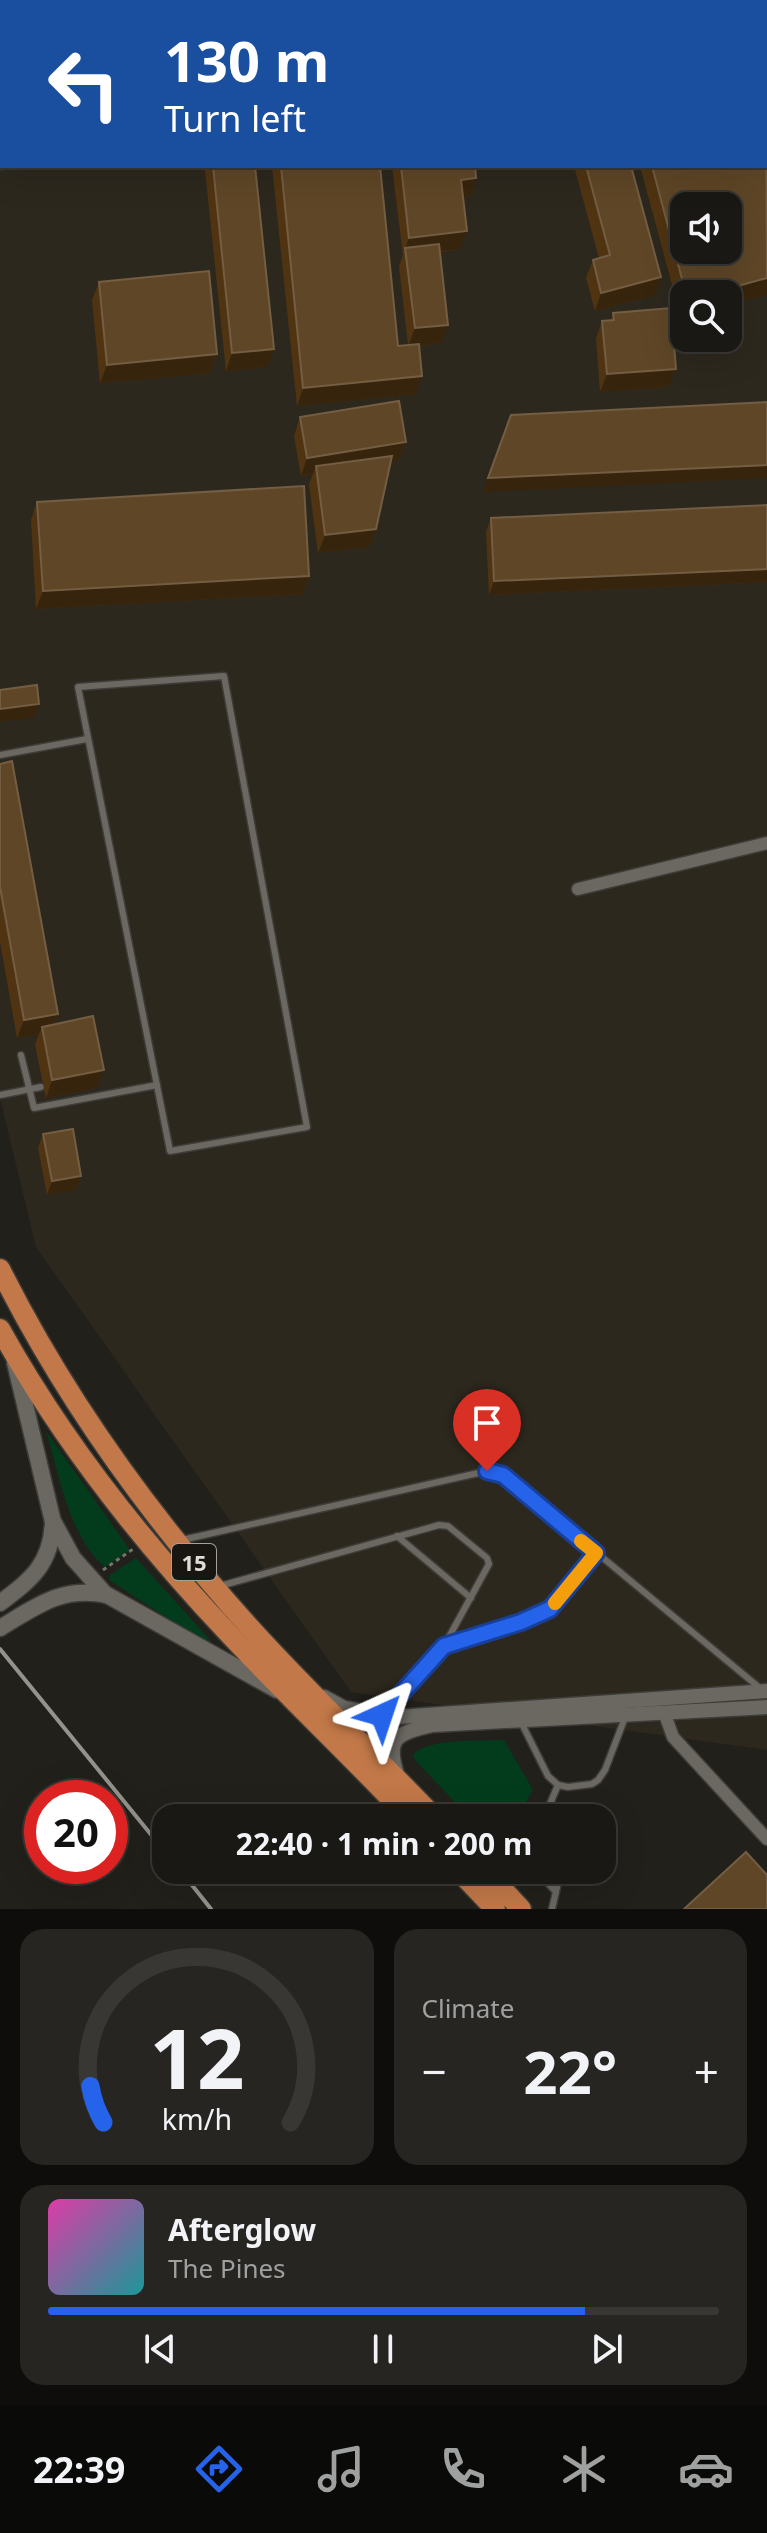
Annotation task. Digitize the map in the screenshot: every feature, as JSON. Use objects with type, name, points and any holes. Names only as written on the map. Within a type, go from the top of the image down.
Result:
[{"type":"highway","name":"15","points":[[0,1269],[40,1344],[131,1482],[296,1690],[397,1804]]},
{"type":"highway","name":"15","points":[[0,1329],[98,1480],[219,1624],[400,1781],[422,1804]]},
{"type":"highway","points":[[471,1884],[495,1909]]},
{"type":"highway","points":[[498,1884],[521,1909]]},
{"type":"main road","points":[[12,1350],[53,1522],[73,1558],[90,1579],[107,1595],[296,1690]]},
{"type":"main road","points":[[0,1603],[38,1571],[50,1548],[53,1522]]},
{"type":"main road","points":[[0,1628],[55,1596],[81,1592],[107,1595]]},
{"type":"street","points":[[578,889],[767,843]]},
{"type":"street","points":[[296,1690],[344,1708],[382,1715],[415,1716],[664,1712],[766,1696]]},
{"type":"street","points":[[400,1781],[391,1749],[407,1732],[433,1725],[647,1698],[766,1696]]},
{"type":"street","points":[[664,1712],[673,1737],[767,1839]]},
{"type":"lane","points":[[224,676],[307,1127],[170,1151],[157,1085],[78,687],[224,676]]},
{"type":"lane","points":[[0,755],[87,739]]},
{"type":"lane","points":[[21,1055],[34,1108],[157,1085]]},
{"type":"lane","points":[[0,1095],[41,1087]]},
{"type":"lane","points":[[176,1541],[487,1471],[503,1475],[766,1696]]},
{"type":"lane","points":[[215,1588],[397,1536],[439,1525],[448,1526],[487,1558],[489,1564],[444,1646],[382,1715]]},
{"type":"lane","points":[[397,1536],[471,1598]]},
{"type":"lane","points":[[444,1646],[521,1622],[550,1609],[596,1553]]},
{"type":"lane","points":[[520,1715],[548,1776],[558,1785],[568,1787],[592,1784],[598,1780],[605,1770],[626,1714]]},
{"type":"lane","points":[[550,1804],[558,1785]]},
{"type":"lane","points":[[549,1884],[556,1892]]},
{"type":"lane","points":[[552,1909],[558,1884]]},
{"type":"path","points":[[90,1579],[146,1539]]},
{"type":"shaded area","points":[[0,168],[767,168],[767,1750],[351,1692],[36,1247],[0,1098]]},
{"type":"green space","points":[[46,1431],[130,1550],[105,1567],[92,1554],[74,1522]]},
{"type":"green space","points":[[136,1558],[210,1643],[207,1644],[109,1580],[110,1575]]},
{"type":"green space","points":[[504,1740],[533,1790],[525,1804],[457,1804],[413,1755],[429,1746]]},
{"type":"building","points":[[213,168],[255,168],[274,349],[232,353]]},
{"type":"building","points":[[281,168],[380,168],[398,346],[419,344],[422,376],[303,388]]},
{"type":"building","points":[[401,168],[475,168],[476,178],[461,180],[467,231],[409,238]]},
{"type":"building","points":[[587,168],[632,168],[661,277],[601,293],[593,260],[610,255]]},
{"type":"building","points":[[653,168],[766,168],[767,278],[742,285],[742,280],[682,280],[678,264],[742,264],[742,192],[670,192],[670,234]]},
{"type":"building","points":[[439,244],[448,325],[415,328],[405,248]]},
{"type":"building","points":[[209,271],[217,354],[107,365],[99,282]]},
{"type":"building","points":[[670,308],[670,352],[675,352],[676,369],[607,374],[602,321],[614,320],[613,313]]},
{"type":"building","points":[[399,401],[406,442],[307,458],[300,417]]},
{"type":"building","points":[[767,402],[767,465],[488,478],[511,415]]},
{"type":"building","points":[[392,456],[376,529],[325,535],[316,466]]},
{"type":"building","points":[[304,486],[309,576],[43,591],[37,502]]},
{"type":"building","points":[[767,505],[767,569],[494,581],[491,518]]},
{"type":"building","points":[[37,685],[39,704],[0,709],[0,690]]},
{"type":"building","points":[[12,761],[58,1014],[24,1020],[0,887],[0,764]]},
{"type":"building","points":[[93,1016],[104,1070],[52,1080],[42,1027]]},
{"type":"building","points":[[73,1129],[81,1176],[52,1181],[43,1134]]},
{"type":"building","points":[[746,1852],[767,1875],[767,1909],[684,1909]]},
{"type":"railway","points":[[0,1649],[152,1836]]},
{"type":"railway","points":[[191,1884],[211,1909]]},
{"type":"slow traffic","points":[[555,1603],[596,1553],[581,1541]]},
{"type":"route","points":[[382,1715],[444,1646],[521,1622],[550,1609],[596,1553],[503,1475],[487,1471]]}]
